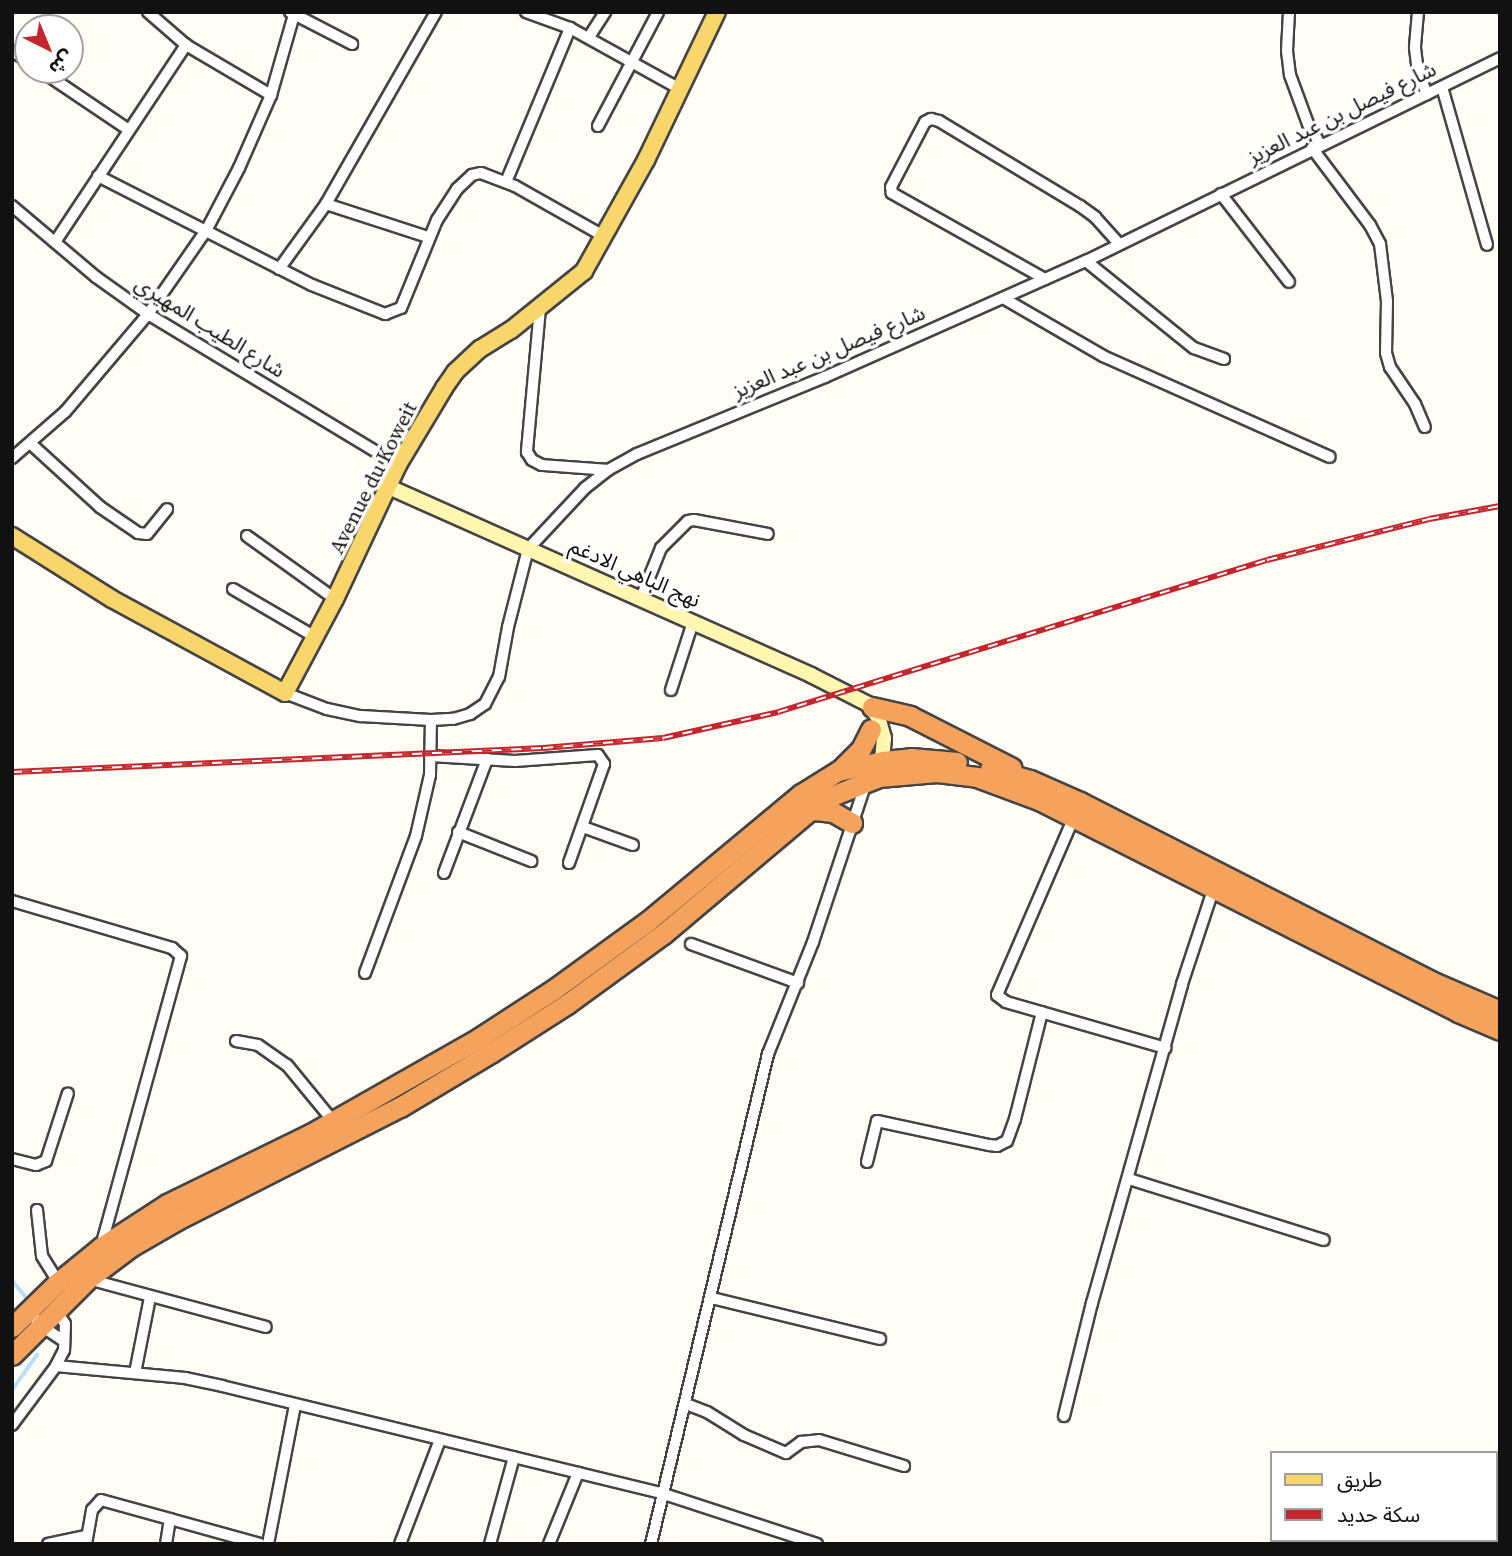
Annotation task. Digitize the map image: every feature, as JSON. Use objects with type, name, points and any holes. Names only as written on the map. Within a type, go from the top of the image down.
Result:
[{"type":"highway","points":[[867,705],[910,716],[973,746],[1030,780],[1103,813],[1433,982],[1500,1011]]},
{"type":"highway","points":[[12,1355],[58,1282],[101,1247],[167,1204],[333,1121],[479,1038],[553,990],[648,921],[801,794],[838,771],[861,749],[871,729]]},
{"type":"highway","points":[[12,1327],[88,1279],[132,1246],[177,1220],[400,1107],[556,1011],[673,926],[822,800],[911,758],[947,760],[1030,780]]},
{"type":"highway","points":[[838,771],[872,776],[937,772],[977,777],[1039,800],[1458,1012],[1500,1030]]},
{"type":"highway","points":[[805,812],[833,812],[852,823]]},
{"type":"main road","name":"Avenue du Koweit","points":[[285,693],[335,599],[398,465],[455,372],[480,349],[540,308],[584,271],[605,237],[717,12]]},
{"type":"main road","name":"نهج الباهي الادغم","points":[[389,487],[811,675],[867,705]]},
{"type":"main road","points":[[12,536],[112,599],[285,693]]},
{"type":"main road","points":[[867,705],[871,729],[872,776]]},
{"type":"main road","points":[[867,705],[884,738],[872,776]]},
{"type":"street","points":[[148,12],[186,45],[271,95]]},
{"type":"street","points":[[279,269],[326,204],[436,12]]},
{"type":"street","points":[[526,12],[589,37],[680,89]]},
{"type":"street","points":[[589,37],[605,12]]},
{"type":"street","points":[[598,126],[658,12]]},
{"type":"street","points":[[1289,12],[1287,51],[1290,75],[1316,146],[1380,244],[1387,301],[1386,353],[1390,367],[1415,404],[1425,427]]},
{"type":"street","points":[[1418,12],[1415,48],[1418,71],[1427,94]]},
{"type":"street","points":[[12,458],[65,412],[148,314],[207,229],[239,168],[271,95],[292,13],[352,44]]},
{"type":"street","points":[[506,182],[570,28]]},
{"type":"street","points":[[55,242],[186,45]]},
{"type":"street","name":"شارع فيصل بن عبد العزيز","points":[[285,693],[327,709],[361,716],[431,720],[453,719],[470,714],[485,704],[495,690],[528,549],[585,488],[608,470],[637,454],[825,377],[1086,261],[1500,58]]},
{"type":"street","points":[[61,84],[129,130]]},
{"type":"street","points":[[1441,87],[1487,245]]},
{"type":"street","points":[[1045,279],[892,193],[891,187],[925,122],[931,119],[939,121],[1080,206],[1095,217],[1119,244]]},
{"type":"street","points":[[98,176],[207,229],[279,269],[355,303],[391,314],[401,308],[428,237],[448,202],[472,175],[481,173],[506,182],[605,237]]},
{"type":"street","points":[[1221,194],[1289,282]]},
{"type":"street","points":[[326,204],[428,237]]},
{"type":"street","name":"شارع الطيب المهيري","points":[[12,206],[96,277],[148,314],[398,465]]},
{"type":"street","points":[[1086,261],[1194,348],[1224,359]]},
{"type":"street","points":[[1003,298],[1103,356],[1330,457]]},
{"type":"street","points":[[540,308],[527,452],[531,460],[542,465],[608,470]]},
{"type":"street","points":[[30,443],[100,507],[138,533],[147,534],[167,509]]},
{"type":"street","points":[[641,598],[661,548],[688,522],[694,520],[768,534]]},
{"type":"street","points":[[247,536],[335,599]]},
{"type":"street","points":[[233,589],[315,637]]},
{"type":"street","points":[[671,690],[694,622]]},
{"type":"street","points":[[365,973],[416,836],[427,790],[431,720]]},
{"type":"street","points":[[430,756],[541,761],[598,755],[604,764],[569,863]]},
{"type":"street","points":[[444,873],[487,759]]},
{"type":"street","points":[[651,1544],[712,1298],[768,1054],[798,983],[852,823],[872,776]]},
{"type":"street","points":[[1074,817],[997,991],[1002,1001],[1165,1048]]},
{"type":"street","points":[[583,827],[633,845]]},
{"type":"street","points":[[458,832],[531,861]]},
{"type":"street","points":[[1064,1416],[1092,1303],[1214,887]]},
{"type":"street","points":[[12,902],[172,948],[181,956],[101,1247]]},
{"type":"street","points":[[691,944],[798,983]]},
{"type":"street","points":[[867,1162],[877,1121],[989,1146],[997,1146],[1007,1141],[1042,1012]]},
{"type":"street","points":[[236,1041],[258,1045],[287,1065],[333,1121]]},
{"type":"street","points":[[12,1159],[36,1165],[46,1161],[68,1093]]},
{"type":"street","points":[[1129,1179],[1324,1240]]},
{"type":"street","points":[[37,1210],[42,1256],[58,1282]]},
{"type":"street","points":[[88,1279],[265,1327]]},
{"type":"street","points":[[135,1373],[150,1297]]},
{"type":"street","points":[[712,1298],[880,1339]]},
{"type":"street","points":[[41,1310],[64,1341]]},
{"type":"street","points":[[12,1424],[56,1366],[64,1341],[65,1324],[41,1310]]},
{"type":"street","points":[[56,1366],[185,1378],[664,1494],[817,1544]]},
{"type":"street","points":[[686,1404],[707,1412],[744,1435],[786,1453],[801,1442],[819,1440],[904,1466]]},
{"type":"street","points":[[268,1544],[295,1405]]},
{"type":"street","points":[[400,1544],[440,1440]]},
{"type":"street","points":[[490,1544],[514,1457]]},
{"type":"street","points":[[549,1544],[578,1473]]},
{"type":"street","points":[[48,1544],[87,1540],[92,1510],[101,1500],[260,1544]]},
{"type":"street","points":[[166,1544],[170,1519]]},
{"type":"waterway","points":[[12,1280],[25,1296]]},
{"type":"waterway","points":[[12,1390],[37,1355]]},
{"type":"railway","points":[[12,772],[543,748],[663,738],[778,712],[1267,560],[1429,519],[1500,506]]}]
